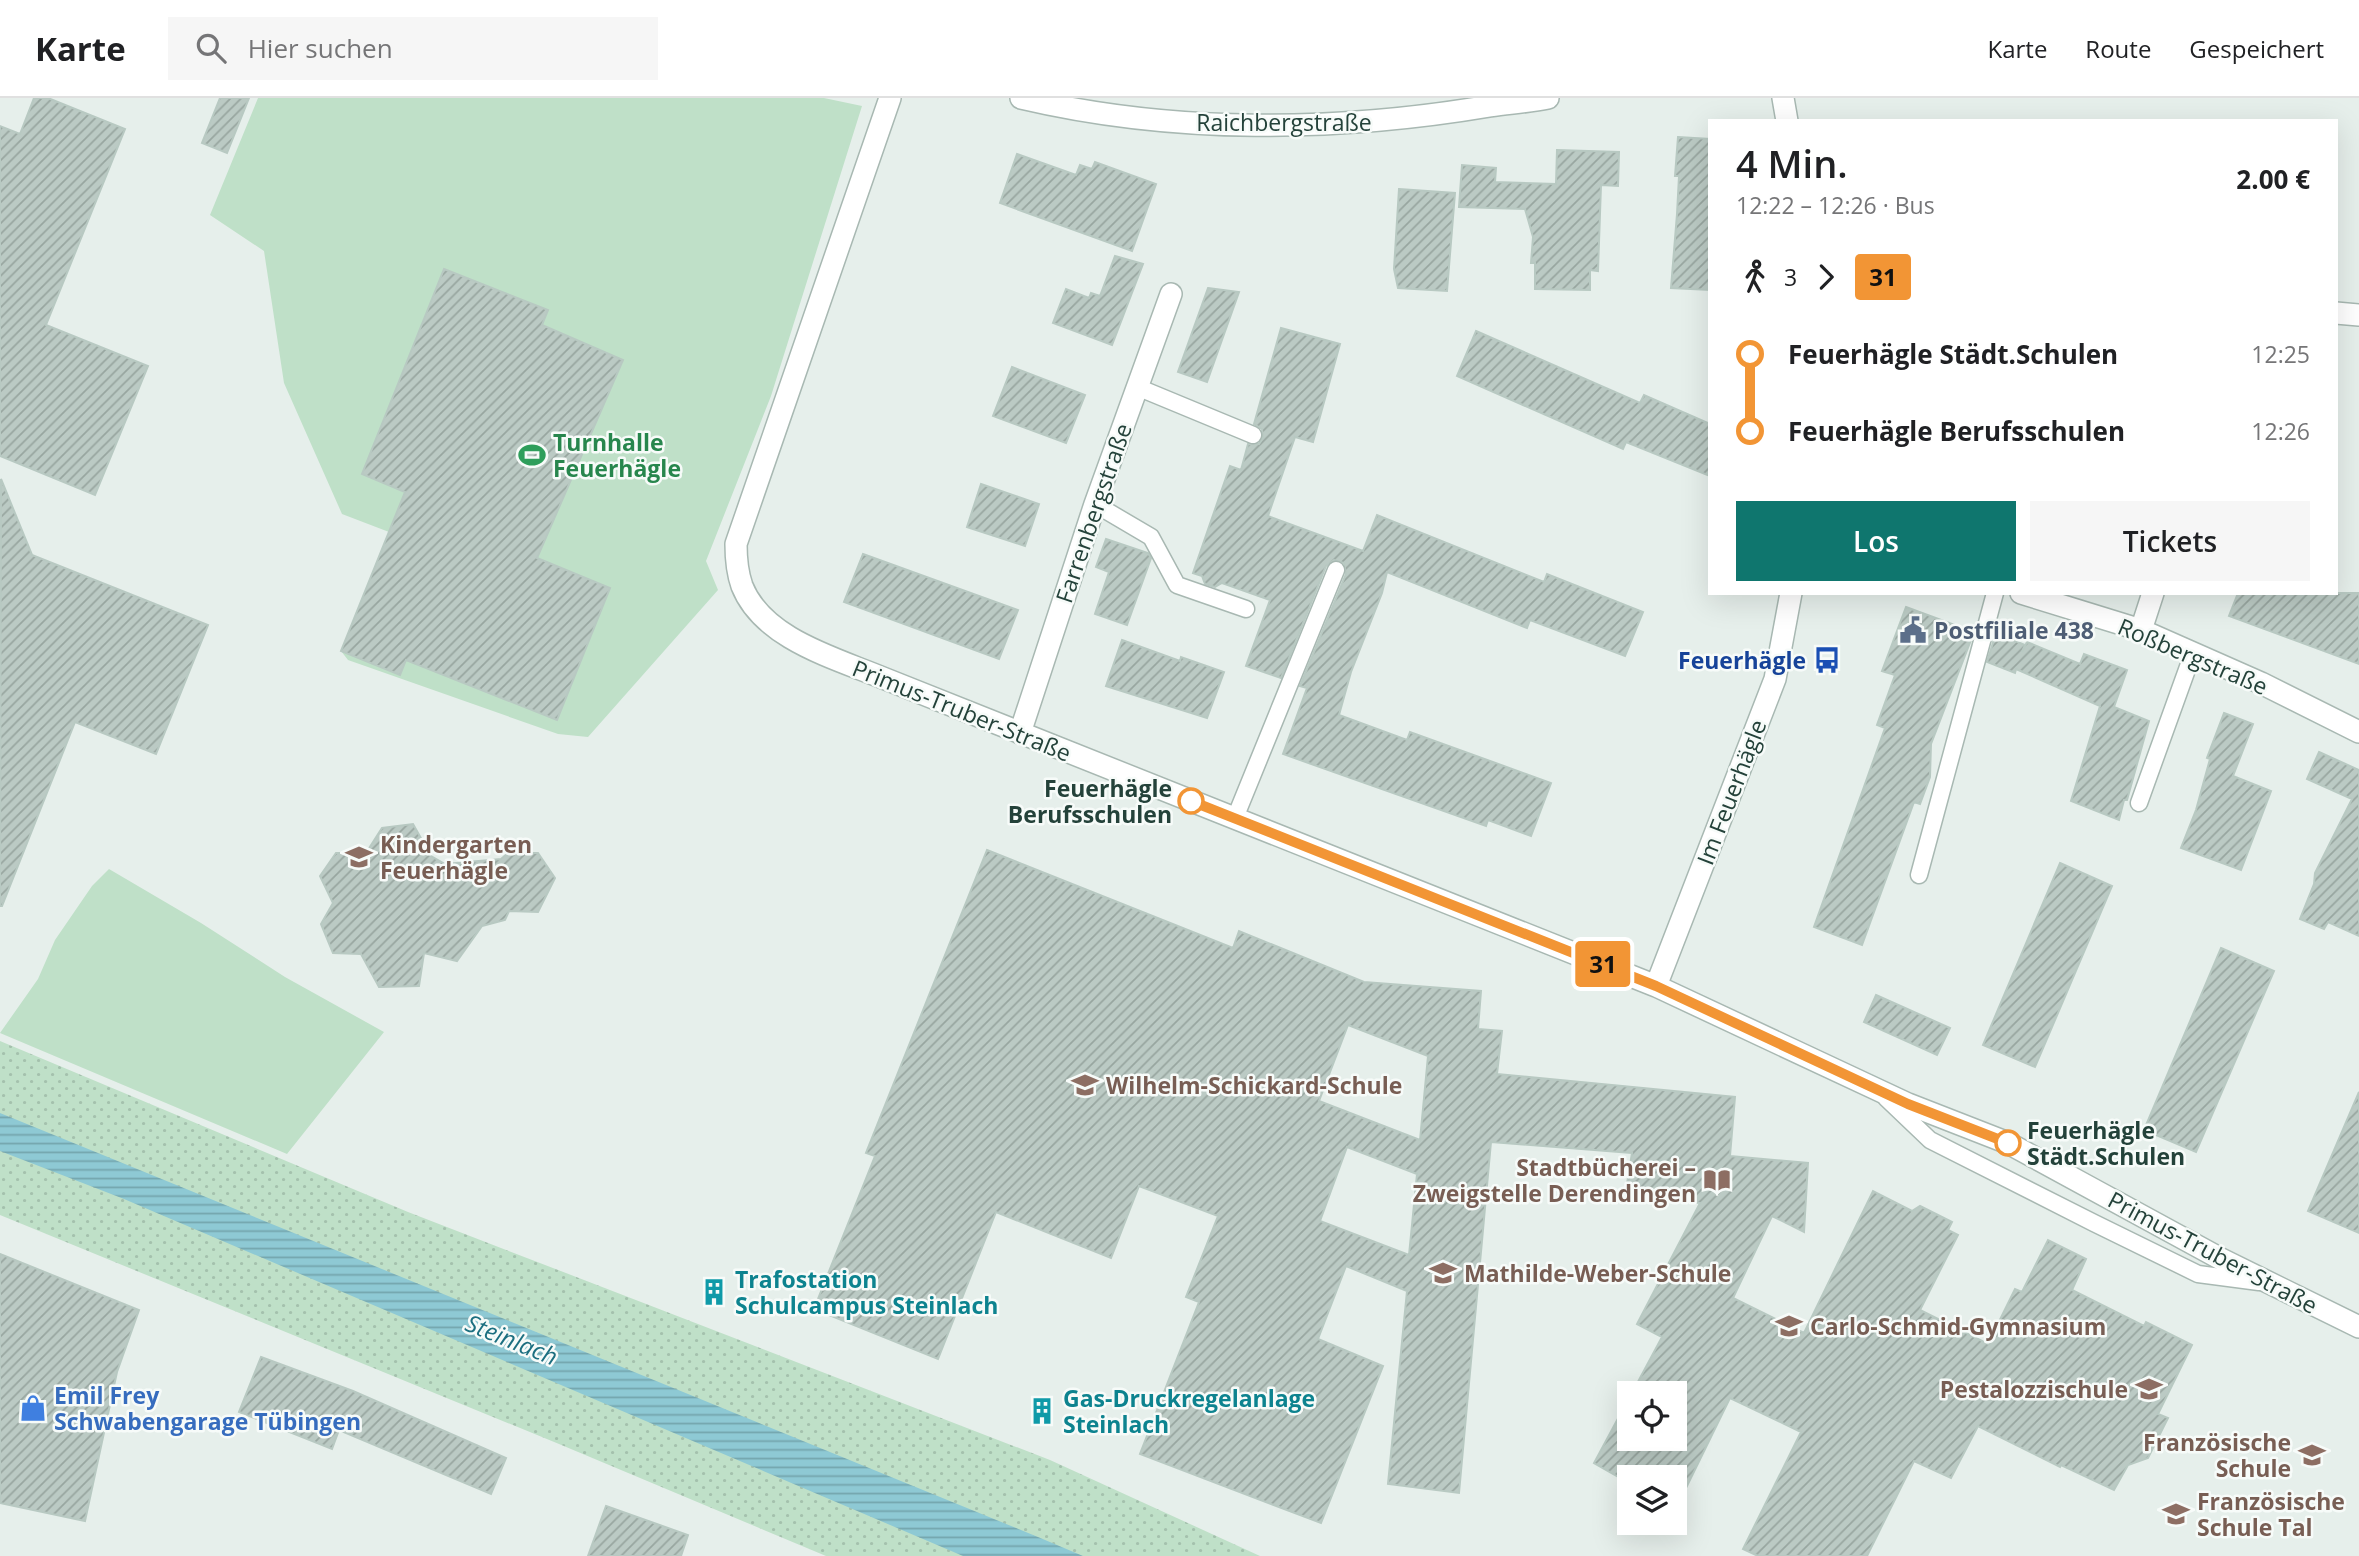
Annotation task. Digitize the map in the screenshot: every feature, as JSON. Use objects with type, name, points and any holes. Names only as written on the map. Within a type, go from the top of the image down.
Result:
[{"type":"street","name":"Primus-Truber-Straße","points":[[890,98],[736,544],[737,568],[743,587],[768,621],[792,638],[870,673],[1656,986],[1908,1104],[2026,1152],[2177,1236],[2359,1327]]},
{"type":"street","name":"Raichbergstraße","points":[[1021,98],[1142,120],[1293,125],[1373,123],[1548,98]]},
{"type":"street","points":[[1783,98],[1787,119]]},
{"type":"street","name":"Farrenbergstraße","points":[[1020,733],[1095,504],[1171,294]]},
{"type":"street","points":[[2338,313],[2359,315]]},
{"type":"street","name":"Im Feuerhägle","points":[[1656,986],[1775,679],[1791,595]]},
{"type":"street","name":"Roßbergstraße","points":[[2027,595],[2141,630],[2261,683],[2359,732]]},
{"type":"street","points":[[2141,630],[2152,595]]},
{"type":"lane","points":[[1137,387],[1253,435]]},
{"type":"lane","points":[[1095,504],[1151,537],[1177,585],[1246,608]]},
{"type":"lane","points":[[1235,818],[1336,570]]},
{"type":"lane","points":[[1919,875],[1994,595]]},
{"type":"lane","points":[[2139,803],[2193,653]]},
{"type":"lane","points":[[1876,1089],[1930,1140],[2094,1223],[2198,1274],[2269,1283]]},
{"type":"green space","name":"Turnhalle Feuerhägle","points":[[258,98],[824,98],[862,106],[771,396],[706,561],[718,590],[588,737],[558,734],[348,660],[341,651],[389,532],[342,514],[284,383],[264,251],[210,215]]},
{"type":"green space","points":[[109,869],[285,977],[384,1032],[287,1154],[0,1033],[38,979],[55,940],[92,886]]},
{"type":"green space","points":[[0,1041],[408,1212],[1050,1460],[1260,1556],[826,1556],[0,1215]]},
{"type":"water","name":"Steinlach","points":[[0,1113],[1083,1556],[963,1556],[124,1199],[0,1151]]},
{"type":"building","points":[[34,98],[48,98],[125,129],[46,325],[148,366],[95,495],[0,456],[0,126],[20,134]]},
{"type":"building","points":[[220,98],[249,98],[227,153],[202,143]]},
{"type":"building","points":[[1678,137],[1708,139],[1708,290],[1671,288],[1679,176],[1675,176]]},
{"type":"building","points":[[1557,150],[1619,152],[1618,186],[1601,185],[1598,271],[1590,270],[1590,290],[1535,289],[1535,263],[1531,263],[1533,237],[1525,209],[1459,207],[1462,165],[1496,168],[1495,182],[1556,184]]},
{"type":"building","points":[[1017,154],[1076,175],[1080,165],[1092,169],[1095,162],[1156,184],[1132,251],[1000,203]]},
{"type":"building","points":[[1399,189],[1455,193],[1447,291],[1398,288],[1394,269]]},
{"type":"building","points":[[1115,256],[1143,264],[1112,345],[1053,323],[1066,289],[1089,298],[1091,293],[1100,296]]},
{"type":"building","name":"Turnhalle Feuerhägle","points":[[444,269],[548,310],[542,325],[623,360],[537,558],[610,588],[557,720],[406,660],[400,675],[341,651],[405,492],[362,474]]},
{"type":"building","points":[[1208,288],[1239,292],[1207,382],[1178,372]]},
{"type":"building","points":[[1281,328],[1340,344],[1313,442],[1295,437],[1268,516],[1363,551],[1377,515],[1544,582],[1547,574],[1643,612],[1625,656],[1530,620],[1527,628],[1387,572],[1382,593],[1351,672],[1339,715],[1407,740],[1410,732],[1551,783],[1531,836],[1488,820],[1486,826],[1283,754],[1307,688],[1300,686],[1346,574],[1344,563],[1334,560],[1326,566],[1281,678],[1246,666],[1270,600],[1222,583],[1215,587],[1205,584],[1202,576],[1193,573],[1230,466],[1241,470],[1248,444],[1259,444],[1263,438],[1262,429],[1254,424]]},
{"type":"building","points":[[1476,331],[1640,403],[1644,395],[1708,423],[1708,475],[1626,442],[1623,449],[1457,376]]},
{"type":"building","points":[[1012,367],[1085,395],[1066,443],[993,416]]},
{"type":"building","points":[[1,479],[32,555],[208,625],[156,754],[75,722],[0,906]]},
{"type":"building","points":[[981,484],[1039,504],[1025,546],[967,527]]},
{"type":"building","points":[[1106,539],[1148,553],[1151,558],[1127,625],[1095,614],[1109,572],[1096,567]]},
{"type":"building","points":[[863,554],[1018,610],[999,659],[844,602]]},
{"type":"building","points":[[2359,593],[2359,664],[2229,616],[2237,595]]},
{"type":"building","points":[[1906,607],[1974,632],[1931,744],[1930,777],[1920,804],[1914,802],[1862,945],[1814,927],[1885,728],[1877,725],[1895,675],[1882,671]]},
{"type":"building","points":[[1996,633],[2025,645],[2022,652],[2027,642],[2080,664],[2084,654],[2127,670],[2114,707],[2149,721],[2119,820],[2071,801],[2100,706],[2016,669],[2015,673],[1987,662]]},
{"type":"building","points":[[1122,640],[1180,661],[1181,657],[1224,672],[1207,718],[1106,686]]},
{"type":"building","points":[[2224,713],[2253,724],[2233,776],[2271,791],[2241,870],[2181,848],[2196,810],[2210,759],[2207,758]]},
{"type":"building","points":[[2319,752],[2359,770],[2359,936],[2328,922],[2324,929],[2300,919],[2314,884],[2315,873],[2352,799],[2307,779]]},
{"type":"building","points":[[413,824],[431,856],[445,864],[501,859],[508,853],[538,853],[555,878],[538,912],[509,911],[505,920],[482,926],[457,961],[424,953],[419,986],[379,987],[361,954],[333,953],[321,924],[333,903],[320,876],[336,853],[366,853],[382,828]]},
{"type":"building","points":[[987,850],[1233,948],[1239,931],[1364,982],[1481,991],[1478,1029],[1502,1031],[1497,1074],[1735,1097],[1730,1156],[1808,1163],[1804,1232],[1772,1216],[1733,1298],[1804,1333],[1873,1191],[1912,1211],[1920,1206],[1952,1222],[1948,1230],[1958,1235],[1920,1310],[1988,1344],[2015,1289],[2022,1292],[2048,1240],[2086,1259],[2072,1290],[2144,1326],[2146,1322],[2192,1345],[2158,1414],[2168,1418],[2148,1458],[2128,1465],[2114,1490],[2061,1465],[2060,1467],[1978,1426],[1951,1478],[1914,1461],[1867,1556],[1758,1556],[1743,1549],[1801,1432],[1730,1398],[1687,1486],[1687,1465],[1617,1465],[1617,1476],[1594,1463],[1617,1420],[1617,1451],[1687,1451],[1687,1381],[1638,1381],[1662,1337],[1637,1324],[1700,1203],[1625,1196],[1632,1153],[1491,1142],[1459,1493],[1388,1484],[1407,1291],[1346,1266],[1318,1339],[1383,1366],[1321,1523],[1140,1454],[1199,1302],[1186,1297],[1218,1216],[1139,1186],[1111,1258],[996,1212],[938,1359],[814,1309],[875,1156],[866,1153]],"holes":[[[1348,1025],[1428,1056],[1420,1140],[1319,1101]],[[1347,1147],[1417,1174],[1409,1255],[1320,1221]]]},
{"type":"building","points":[[2060,863],[2112,886],[2035,1067],[1983,1045]]},
{"type":"building","points":[[2221,948],[2274,971],[2196,1152],[2144,1130]]},
{"type":"building","points":[[1876,995],[1950,1028],[1937,1055],[1864,1022]]},
{"type":"building","points":[[2359,1092],[2359,1233],[2308,1211]]},
{"type":"building","points":[[0,1254],[139,1310],[117,1372],[85,1521],[0,1503]]},
{"type":"building","points":[[261,1357],[353,1391],[506,1458],[491,1494],[339,1430],[332,1449],[239,1412]]},
{"type":"building","points":[[606,1506],[688,1535],[681,1556],[588,1556]]},
{"type":"bus line","name":"31","points":[[1191,801],[1656,986],[1908,1104],[2008,1143]]},
{"type":"place","name":"Turnhalle Feuerhägle","points":[[532,455]]},
{"type":"place","name":"Postfiliale 438","points":[[1913,630]]},
{"type":"place","name":"Feuerhägle","points":[[1827,660]]},
{"type":"place","name":"Feuerhägle Berufsschulen","points":[[1191,801]]},
{"type":"place","name":"Kindergarten Feuerhägle","points":[[359,857]]},
{"type":"place","name":"Wilhelm-Schickard-Schule","points":[[1085,1085]]},
{"type":"place","name":"Feuerhägle Städt.Schulen","points":[[2008,1143]]},
{"type":"place","name":"Stadtbücherei – Zweigstelle Derendingen","points":[[1717,1180]]},
{"type":"place","name":"Mathilde-Weber-Schule","points":[[1443,1273]]},
{"type":"place","name":"Trafostation Schulcampus Steinlach","points":[[714,1292]]},
{"type":"place","name":"Carlo-Schmid-Gymnasium","points":[[1789,1326]]},
{"type":"place","name":"Pestalozzischule","points":[[2149,1389]]},
{"type":"place","name":"Emil Frey Schwabengarage Tübingen","points":[[33,1408]]},
{"type":"place","name":"Gas-Druckregelanlage Steinlach","points":[[1042,1411]]},
{"type":"place","name":"Französische Schule","points":[[2312,1455]]},
{"type":"place","name":"Französische Schule Tal","points":[[2176,1514]]}]
